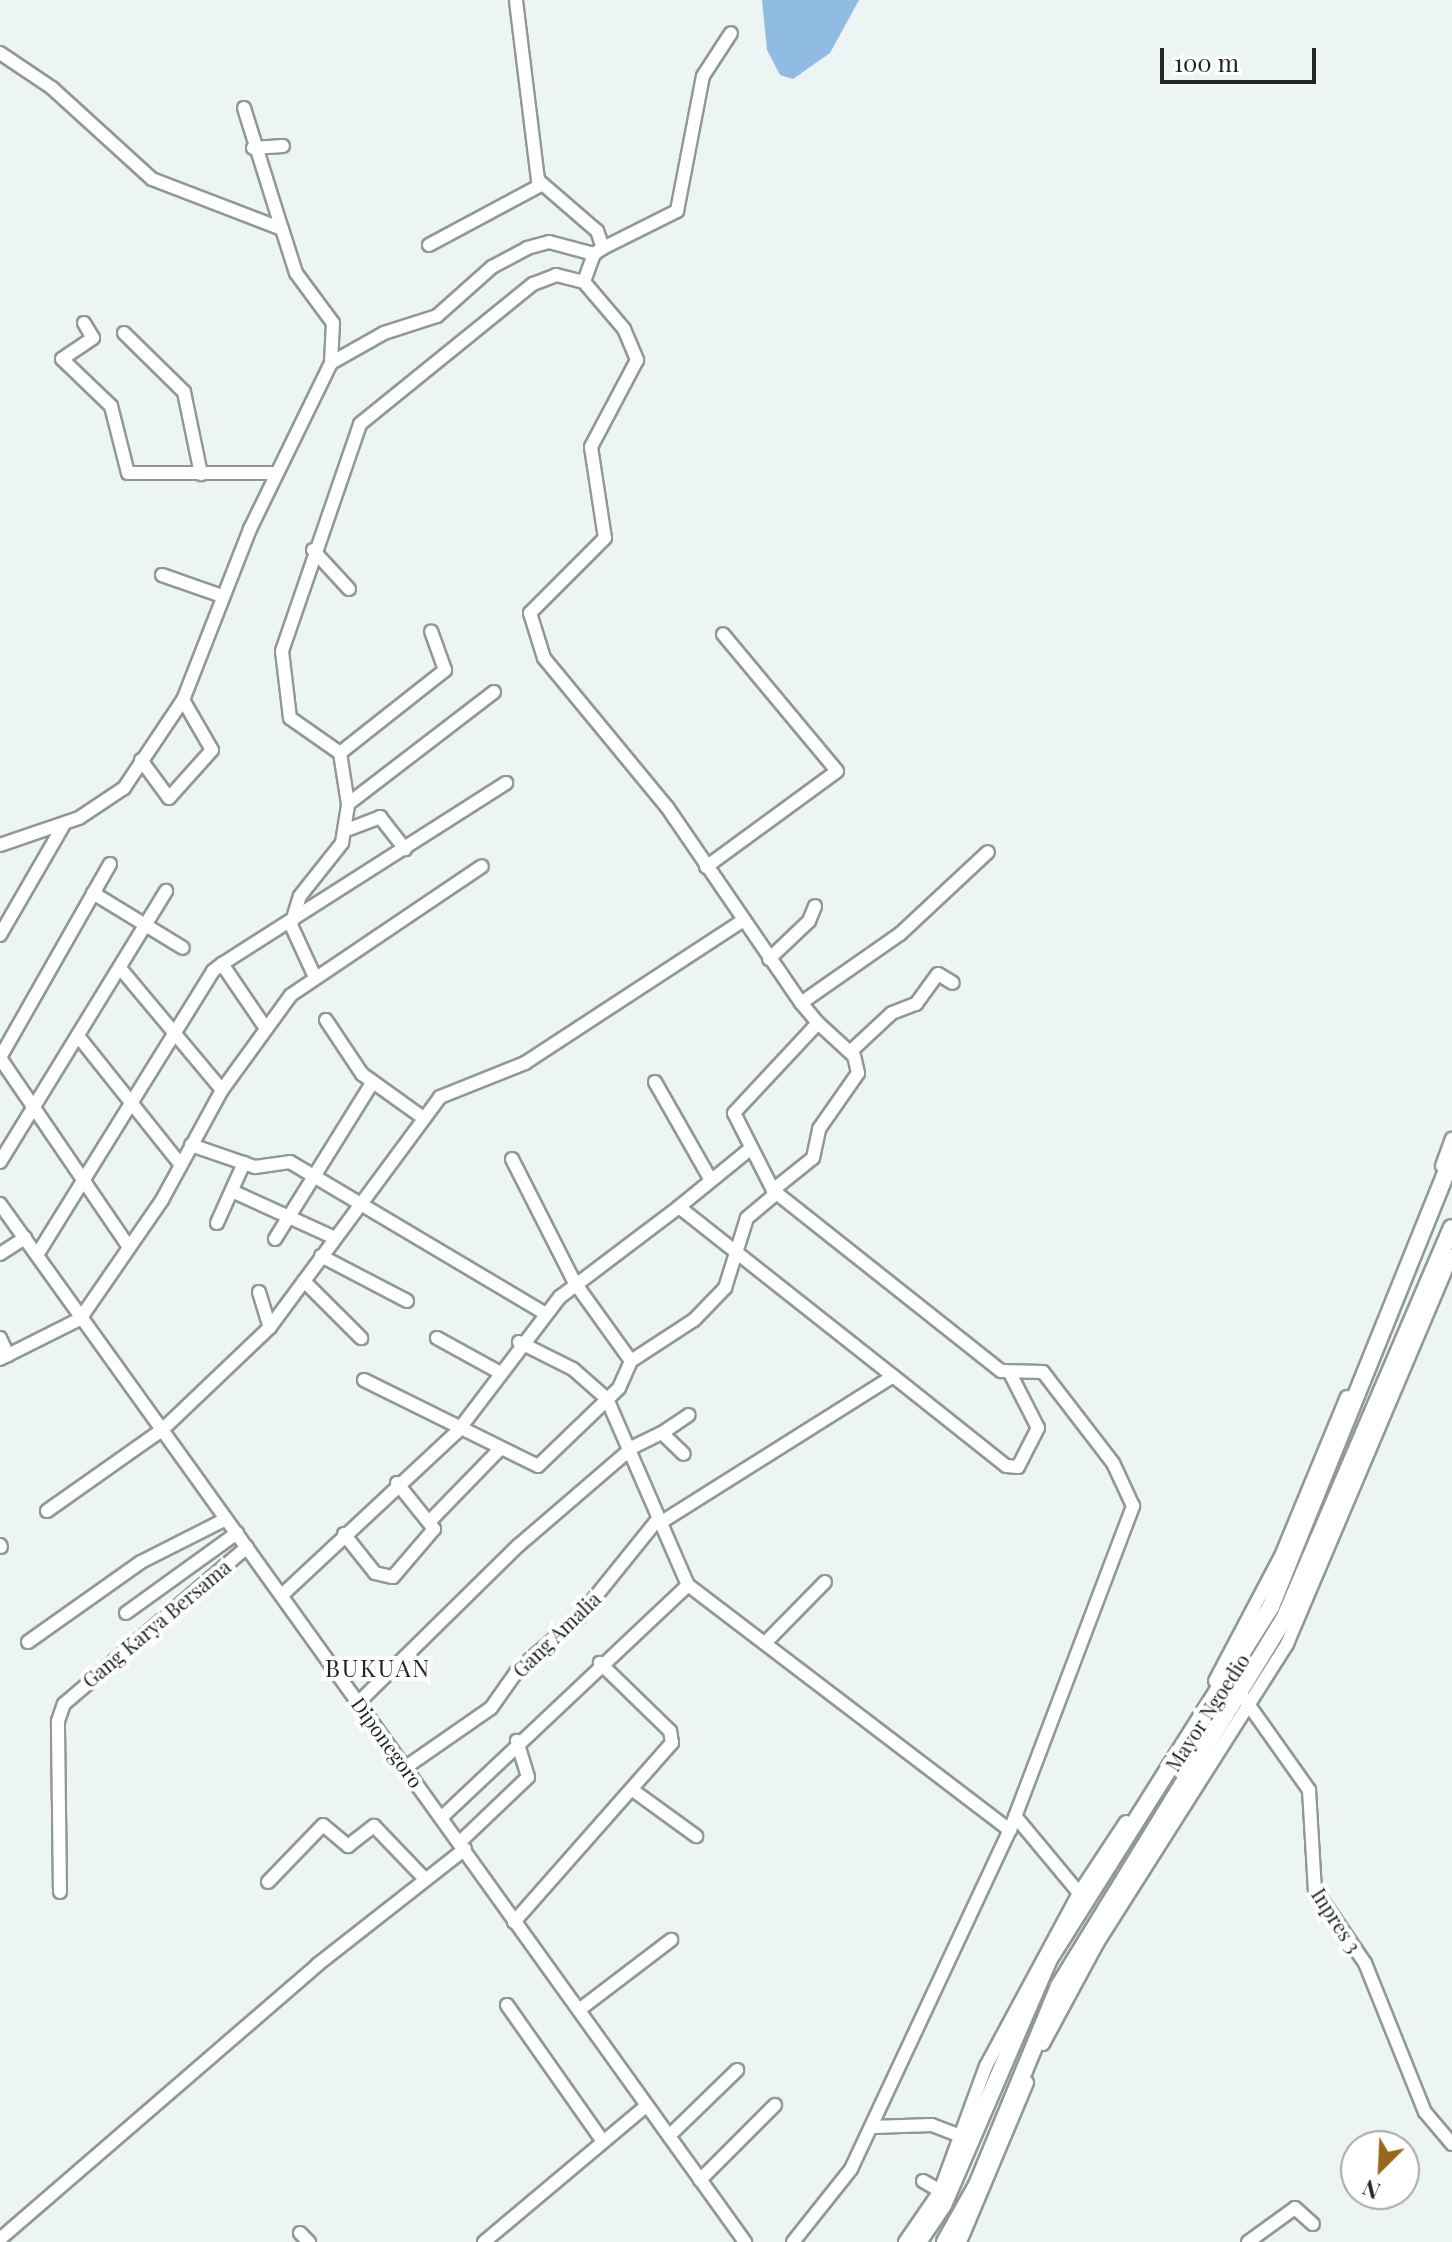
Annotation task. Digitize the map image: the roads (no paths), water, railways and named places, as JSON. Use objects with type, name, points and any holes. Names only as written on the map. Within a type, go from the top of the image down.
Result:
[{"type":"street","points":[[516,0],[541,185],[597,231],[599,251],[584,282]]},
{"type":"street","points":[[331,363],[384,333],[437,316],[492,267],[527,248],[549,242],[599,251],[677,211],[703,76],[731,33]]},
{"type":"street","points":[[0,53],[52,88],[152,179],[282,229]]},
{"type":"street","points":[[0,845],[63,826],[109,803],[183,700],[222,596],[276,473],[331,363],[333,323],[296,273],[253,148],[244,108]]},
{"type":"street","points":[[253,148],[283,146]]},
{"type":"street","points":[[429,245],[541,185]]},
{"type":"street","points":[[340,753],[295,727],[283,689],[285,637],[313,550],[360,424],[376,403],[533,284],[556,275],[584,282],[624,329],[637,360],[591,447],[605,538],[535,604],[529,623],[562,684],[667,807],[769,959],[818,1023],[850,1052],[858,1073],[822,1124],[816,1153],[747,1218],[738,1258],[707,1307],[631,1361],[607,1399],[538,1466],[457,1432],[364,1380]]},
{"type":"street","points":[[84,323],[93,338],[62,359],[111,406],[126,471],[276,473]]},
{"type":"street","points":[[124,333],[184,392],[201,474]]},
{"type":"street","points":[[313,550],[349,589]]},
{"type":"street","points":[[162,575],[222,596]]},
{"type":"street","points":[[340,753],[445,670],[431,631]]},
{"type":"street","points":[[706,867],[837,771],[723,634]]},
{"type":"street","points":[[348,804],[494,692]]},
{"type":"street","points":[[141,760],[169,798],[212,750],[183,700]]},
{"type":"street","points":[[314,975],[291,925],[300,896],[336,855],[344,831],[348,804],[340,753]]},
{"type":"street","points":[[37,1255],[173,1033],[222,964],[291,925],[506,783]]},
{"type":"street","points":[[344,831],[380,817],[405,849]]},
{"type":"street","points":[[0,935],[63,826]]},
{"type":"street","points":[[801,1003],[900,934],[988,852]]},
{"type":"street","points":[[110,864],[1,1055],[34,1107],[86,1178],[127,1244]]},
{"type":"street","points":[[0,1338],[4,1357],[80,1319],[181,1165],[222,1090],[265,1027],[314,975],[482,866]]},
{"type":"street","points":[[0,1162],[166,891]]},
{"type":"street","points":[[93,893],[183,948]]},
{"type":"street","points":[[769,959],[809,921],[815,906]]},
{"type":"street","points":[[47,1511],[162,1430],[270,1327],[422,1117],[449,1091],[525,1063],[742,921]]},
{"type":"street","points":[[222,964],[265,1027]]},
{"type":"street","points":[[120,968],[222,1090]]},
{"type":"street","points":[[850,1052],[892,1013],[916,1004],[938,974],[953,983]]},
{"type":"street","points":[[326,1020],[372,1083],[422,1117]]},
{"type":"street","points":[[679,1207],[738,1258],[1014,1468],[1032,1449],[1038,1428],[1010,1373],[774,1192],[750,1149],[735,1110],[818,1023]]},
{"type":"street","points":[[78,1036],[129,1105],[181,1165]]},
{"type":"street","points":[[655,1082],[711,1180]]},
{"type":"street","points":[[275,1239],[372,1083]]},
{"type":"street","points":[[905,2242],[961,2136],[1025,1984],[1072,1885],[1214,1684],[1281,1556],[1452,1139]]},
{"type":"street","points":[[191,1145],[244,1163],[283,1161],[361,1201],[544,1313]]},
{"type":"street","points":[[282,1595],[397,1483],[457,1432],[519,1342],[575,1283],[679,1207],[750,1149]]},
{"type":"street","points":[[512,1159],[575,1283],[631,1361]]},
{"type":"street","name":"Mayor Ngoedio","points":[[918,2242],[934,2189],[1049,1959],[1271,1606],[1452,1159]]},
{"type":"street","points":[[217,1223],[234,1192],[244,1163]]},
{"type":"street","points":[[234,1192],[335,1238]]},
{"type":"street","name":"Diponegoro","points":[[0,1204],[745,2242]]},
{"type":"street","name":"Mayor Ngoedio","points":[[945,2242],[961,2216],[1059,1986],[1246,1702],[1314,1556],[1452,1228]]},
{"type":"street","points":[[0,1254],[25,1238]]},
{"type":"street","points":[[321,1256],[407,1301]]},
{"type":"street","points":[[960,2242],[1069,1990],[1293,1630],[1452,1256]]},
{"type":"street","points":[[304,1281],[361,1338]]},
{"type":"street","points":[[259,1292],[270,1327]]},
{"type":"street","points":[[437,1338],[497,1371]]},
{"type":"street","points":[[519,1342],[573,1369],[607,1399],[633,1447],[659,1521],[688,1585],[1010,1830]]},
{"type":"street","points":[[793,2242],[835,2195],[872,2127],[1010,1830],[1133,1506],[1113,1463],[1047,1376],[1032,1369],[1010,1373]]},
{"type":"street","name":"Gang Amalia","points":[[406,1767],[491,1708],[517,1671],[579,1617],[659,1521],[893,1376]]},
{"type":"street","points":[[359,1702],[519,1545],[633,1447],[689,1415]]},
{"type":"street","points":[[662,1433],[684,1454]]},
{"type":"street","points":[[430,1521],[499,1450]]},
{"type":"street","points":[[344,1534],[375,1573],[390,1579],[433,1532],[430,1521],[397,1483]]},
{"type":"street","points":[[28,1642],[141,1562],[226,1519]]},
{"type":"street","points":[[126,1613],[237,1533]]},
{"type":"street","name":"Gang Karya Bersama","points":[[60,1892],[58,1721],[64,1704],[247,1547]]},
{"type":"street","points":[[766,1642],[825,1582]]},
{"type":"street","points":[[442,1817],[517,1741],[688,1585]]},
{"type":"street","points":[[514,1922],[670,1748],[672,1734],[600,1663]]},
{"type":"street","name":"Inpres 3","points":[[1246,1702],[1309,1790],[1315,1890],[1347,1929],[1425,2112],[1452,2144]]},
{"type":"street","points":[[0,2239],[462,1845],[528,1777],[517,1741]]},
{"type":"street","points":[[634,1791],[696,1836]]},
{"type":"street","points":[[1015,1816],[1072,1885]]},
{"type":"street","points":[[268,1882],[323,1825],[347,1846],[374,1826],[425,1879]]},
{"type":"street","points":[[579,2010],[671,1940]]},
{"type":"street","points":[[507,2005],[602,2140]]},
{"type":"street","points":[[669,2136],[737,2070]]},
{"type":"street","points":[[700,2180],[775,2105]]},
{"type":"street","points":[[484,2242],[646,2106]]},
{"type":"street","points":[[872,2127],[941,2128],[961,2136]]},
{"type":"street","points":[[934,2189],[961,2216]]},
{"type":"street","points":[[1248,2242],[1295,2208],[1313,2224]]},
{"type":"water","points":[[762,0],[859,0],[830,53],[793,79],[780,75],[767,50]]},
{"type":"district","name":"BUKUAN","points":[[378,1668]]}]
